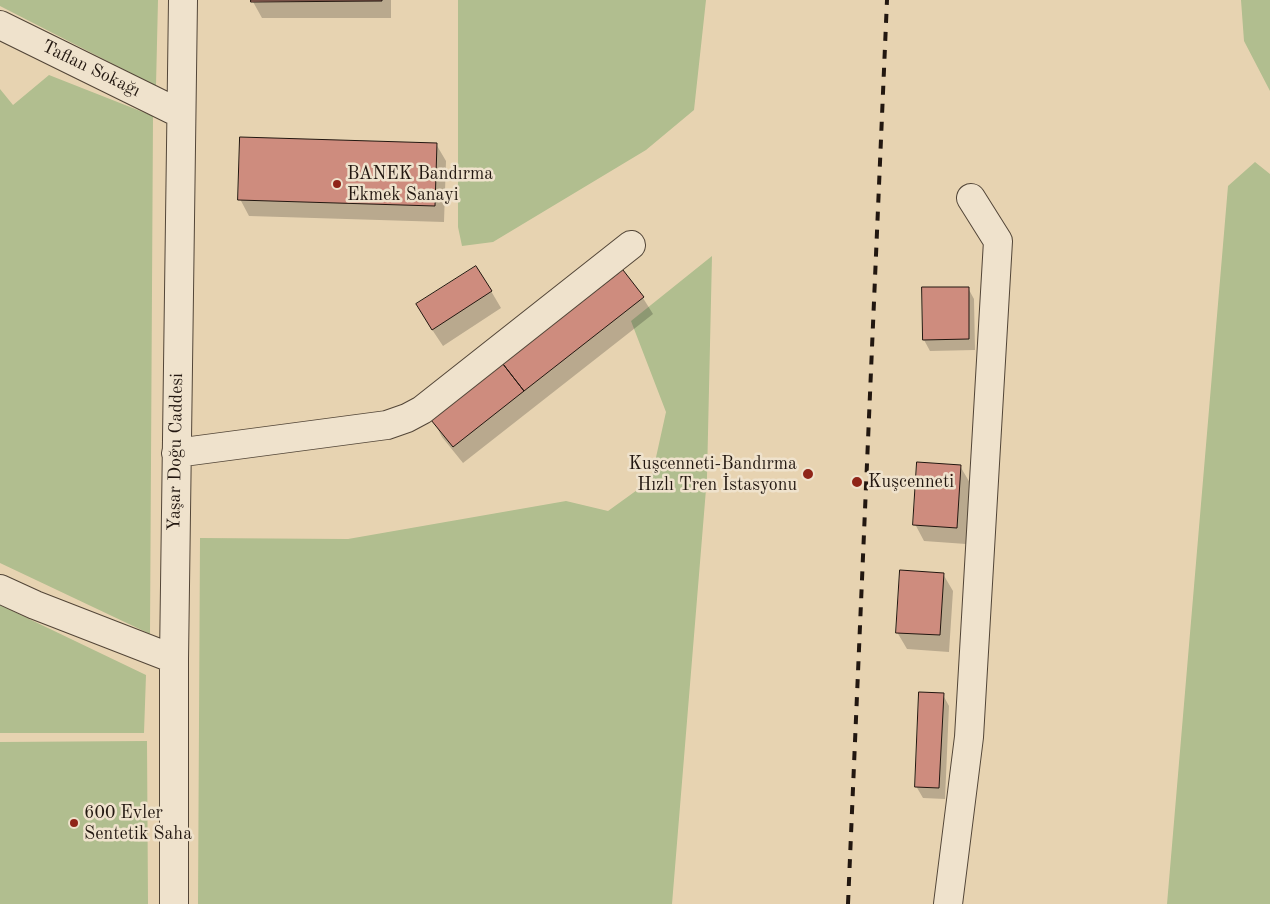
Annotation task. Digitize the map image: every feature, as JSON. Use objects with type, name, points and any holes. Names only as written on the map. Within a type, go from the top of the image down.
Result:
[{"type":"street","name":"Yaşar Doğu Caddesi","points":[[174,904],[176,453],[183,0]]},
{"type":"street","name":"Taflan Sokağı","points":[[0,25],[181,114]]},
{"type":"street","points":[[948,904],[969,737],[998,241],[971,198]]},
{"type":"street","points":[[176,453],[386,425],[407,418],[422,410],[631,245]]},
{"type":"street","points":[[0,589],[174,659]]},
{"type":"green space","points":[[0,0],[158,0],[156,86],[0,6]]},
{"type":"green space","points":[[458,0],[706,0],[694,110],[646,150],[493,242],[462,246],[458,227]]},
{"type":"green space","points":[[1241,0],[1270,0],[1270,91],[1244,41]]},
{"type":"green space","points":[[49,75],[153,116],[150,634],[0,563],[0,89],[13,105]]},
{"type":"green space","points":[[1255,162],[1270,174],[1270,904],[1167,904],[1228,186]]},
{"type":"green space","points":[[712,256],[707,477],[672,904],[198,904],[200,538],[348,539],[566,501],[608,511],[651,480],[666,412],[631,321]]},
{"type":"green space","points":[[0,605],[146,675],[144,733],[0,733]]},
{"type":"green space","name":"600 Evler Sentetik Saha","points":[[147,741],[148,904],[0,904],[0,742]]},
{"type":"building","points":[[251,0],[382,0],[382,1],[251,2]]},
{"type":"building","name":"BANEK Bandırma Ekmek Sanayi","points":[[240,137],[437,143],[435,206],[238,200]]},
{"type":"building","points":[[476,266],[492,291],[432,330],[416,304]]},
{"type":"building","points":[[623,270],[644,297],[524,391],[503,364]]},
{"type":"building","points":[[922,287],[969,287],[969,339],[923,340]]},
{"type":"building","points":[[503,364],[524,391],[453,447],[431,420]]},
{"type":"building","points":[[917,462],[961,465],[957,528],[913,525]]},
{"type":"building","points":[[900,570],[944,573],[940,635],[896,633]]},
{"type":"building","points":[[919,692],[944,693],[939,788],[915,787]]},
{"type":"railway","points":[[848,904],[887,0]]},
{"type":"place","name":"BANEK Bandırma Ekmek Sanayi","points":[[337,184]]},
{"type":"place","name":"Kuşcenneti-Bandırma Hızlı Tren İstasyonu","points":[[808,474]]},
{"type":"place","name":"Kuşcenneti","points":[[857,482]]},
{"type":"place","name":"600 Evler Sentetik Saha","points":[[74,823]]}]
